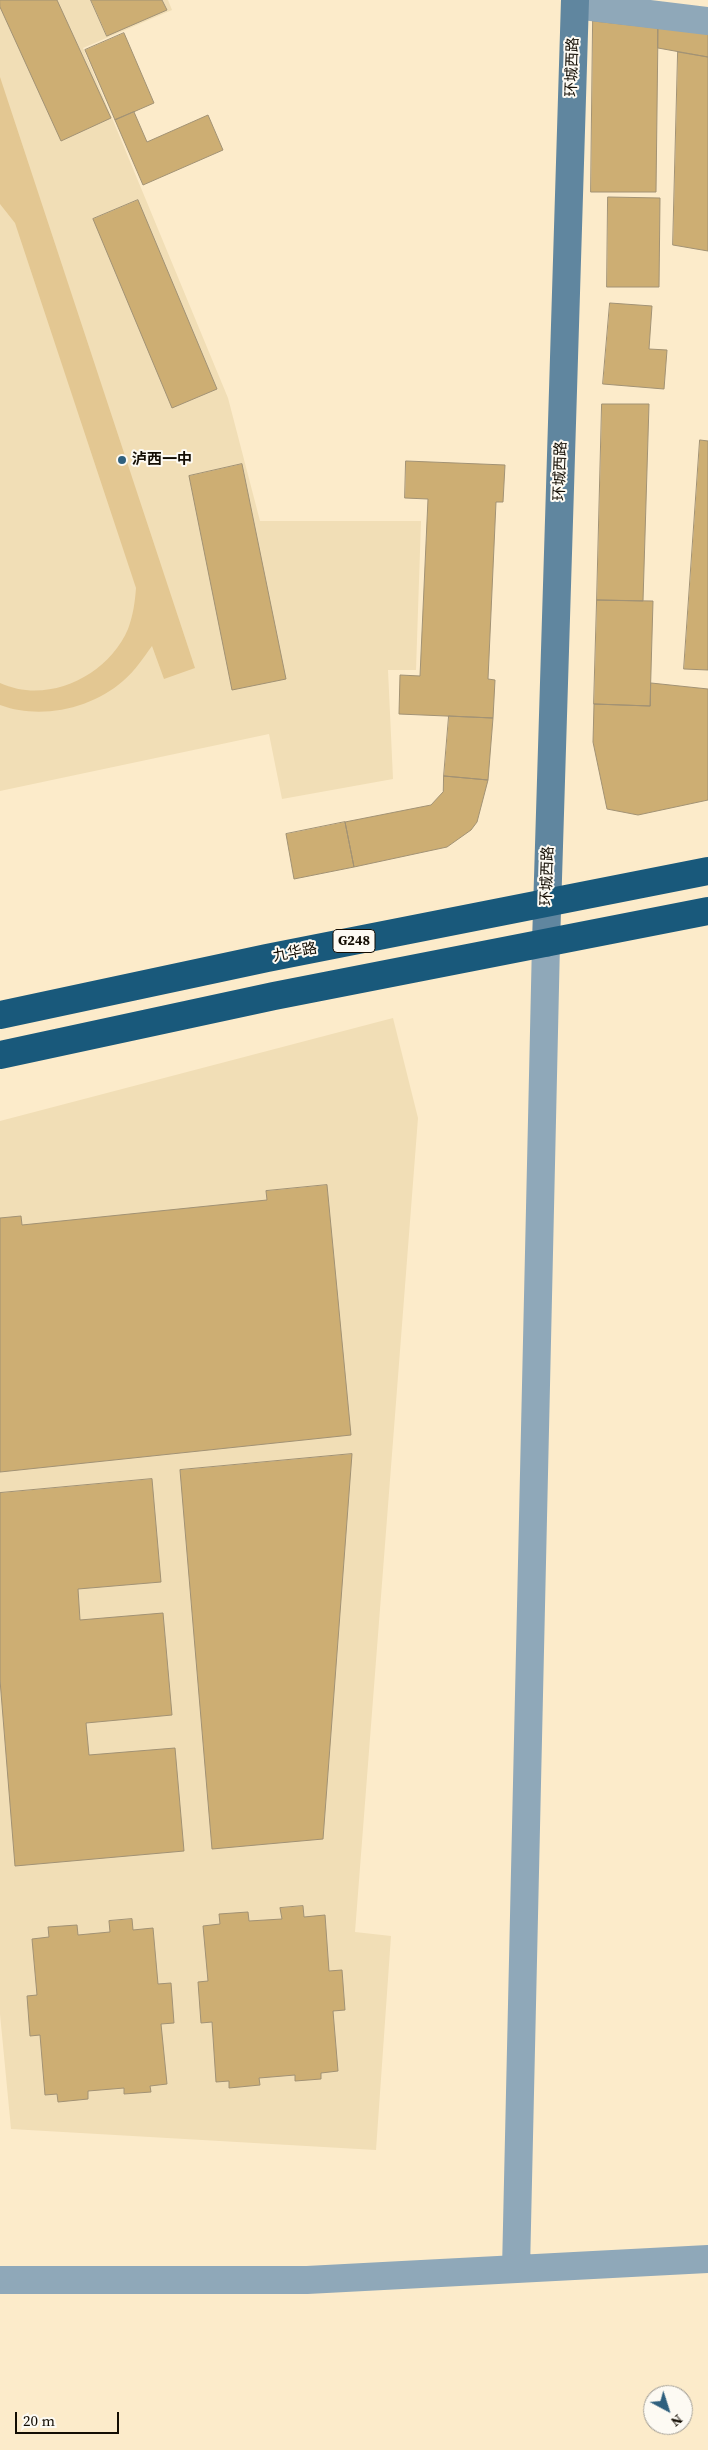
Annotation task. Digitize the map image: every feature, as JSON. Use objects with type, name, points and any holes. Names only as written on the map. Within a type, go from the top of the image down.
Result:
[{"type":"highway","name":"九华路","points":[[0,1015],[267,958],[708,871]]},
{"type":"highway","points":[[0,1054],[274,996],[708,911]]},
{"type":"main road","name":"环城西路","points":[[546,943],[575,2]]},
{"type":"street","points":[[575,2],[708,21]]},
{"type":"street","points":[[516,2269],[546,943]]},
{"type":"street","points":[[0,2280],[307,2280],[708,2259]]},
{"type":"shaded area","name":"泸西一中","points":[[0,0],[168,0],[172,10],[83,48],[228,398],[260,521],[421,521],[416,670],[388,670],[393,779],[282,799],[269,734],[0,791]]},
{"type":"shaded area","points":[[0,77],[195,668],[164,679],[152,646],[131,673],[110,691],[81,705],[48,711],[32,712],[0,705],[0,683],[18,689],[56,688],[75,682],[91,673],[119,646],[128,629],[134,609],[136,588],[15,223],[0,204]]},
{"type":"shaded area","points":[[393,1018],[418,1118],[355,1932],[391,1936],[376,2150],[11,2129],[0,2014],[0,1121]]},
{"type":"building","points":[[0,0],[57,0],[111,118],[61,141],[0,7]]},
{"type":"building","points":[[91,0],[162,0],[167,10],[107,36]]},
{"type":"building","points":[[593,21],[658,28],[656,192],[591,192]]},
{"type":"building","points":[[658,28],[708,34],[708,57],[658,48]]},
{"type":"building","points":[[124,33],[154,103],[115,120],[85,50]]},
{"type":"building","points":[[678,52],[708,57],[708,251],[673,245]]},
{"type":"building","points":[[134,112],[147,142],[208,115],[223,150],[143,185],[115,120]]},
{"type":"building","points":[[608,197],[660,198],[659,287],[607,287]]},
{"type":"building","points":[[138,200],[217,389],[172,408],[93,219]]},
{"type":"building","points":[[610,303],[652,306],[649,349],[667,350],[664,389],[603,384]]},
{"type":"building","points":[[602,404],[649,404],[643,601],[597,600]]},
{"type":"building","points":[[700,440],[708,441],[708,670],[684,669]]},
{"type":"building","points":[[406,461],[505,465],[503,502],[496,502],[488,679],[495,680],[493,718],[399,714],[400,675],[420,676],[428,499],[405,498]]},
{"type":"building","points":[[242,464],[286,679],[232,690],[189,476]]},
{"type":"building","points":[[597,600],[653,601],[650,706],[594,704]]},
{"type":"building","points":[[651,683],[708,689],[708,800],[638,815],[607,809],[593,742],[594,704],[650,706]]},
{"type":"building","points":[[449,716],[493,718],[488,780],[444,776]]},
{"type":"building","points":[[444,776],[488,780],[477,822],[471,830],[447,847],[354,867],[345,822],[431,805],[443,792]]},
{"type":"building","points":[[345,822],[354,867],[294,879],[286,834]]},
{"type":"building","points":[[327,1185],[351,1435],[0,1472],[0,1218],[21,1216],[22,1225],[267,1200],[266,1191]]},
{"type":"building","points":[[352,1454],[323,1839],[212,1849],[180,1470]]},
{"type":"building","points":[[152,1479],[161,1582],[78,1589],[80,1620],[163,1613],[172,1715],[86,1723],[89,1755],[175,1748],[184,1851],[15,1866],[0,1680],[0,1493]]},
{"type":"building","points":[[303,1906],[304,1917],[325,1915],[329,1971],[342,1970],[345,2010],[333,2011],[338,2071],[321,2073],[321,2079],[295,2081],[295,2075],[259,2078],[260,2085],[229,2088],[229,2081],[216,2082],[212,2022],[201,2023],[198,1982],[208,1981],[203,1926],[220,1924],[219,1914],[248,1912],[249,1921],[282,1919],[280,1908]]},
{"type":"building","points":[[132,1919],[133,1930],[153,1928],[158,1984],[171,1983],[174,2023],[161,2024],[167,2084],[150,2086],[151,2092],[124,2094],[124,2088],[88,2091],[88,2099],[58,2102],[57,2094],[45,2095],[40,2035],[30,2036],[27,1996],[37,1995],[32,1939],[49,1937],[48,1927],[77,1925],[78,1935],[110,1932],[109,1921]]},
{"type":"place","name":"泸西一中","points":[[122,460]]}]
